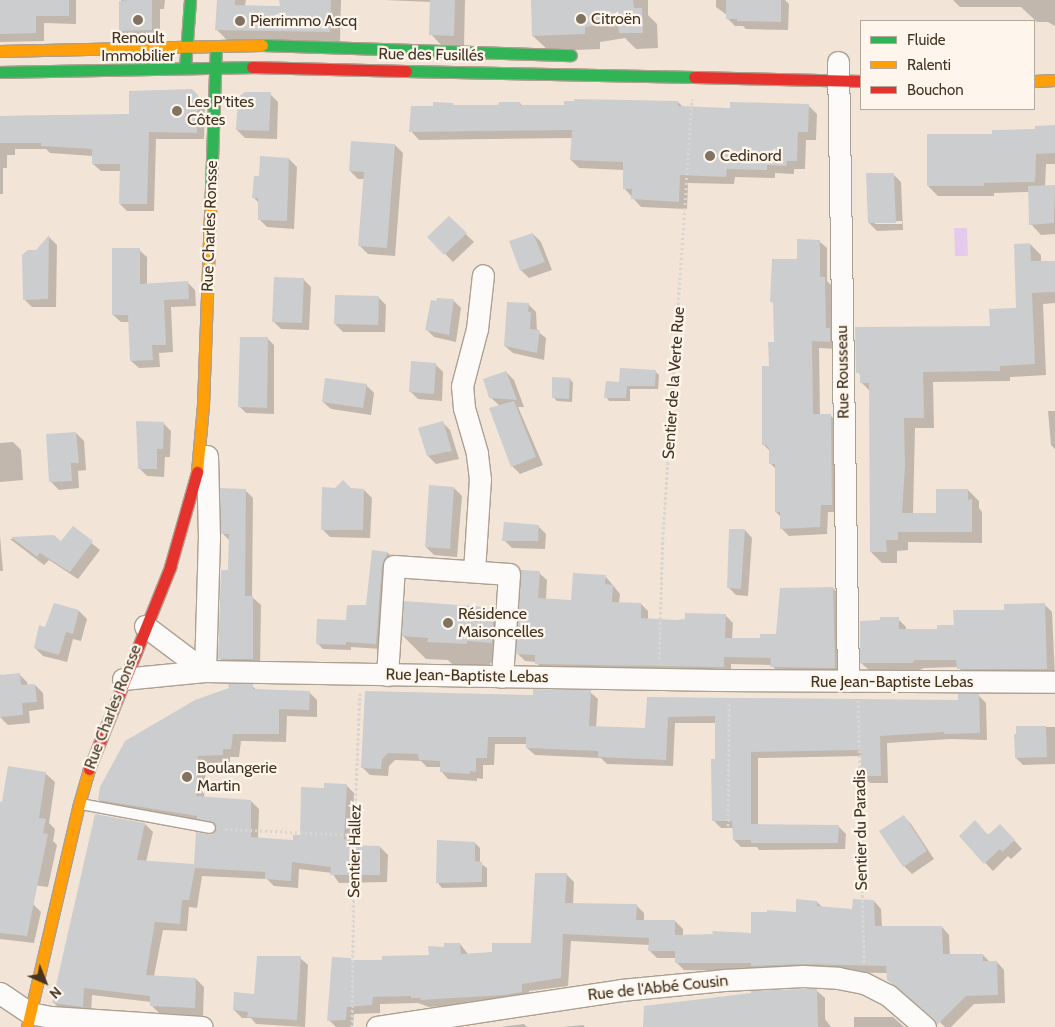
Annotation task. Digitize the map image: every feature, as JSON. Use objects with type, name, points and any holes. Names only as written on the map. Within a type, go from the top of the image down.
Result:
[{"type":"main road","points":[[185,68],[190,0]]},
{"type":"main road","name":"Rue Charles Ronsse","points":[[28,1020],[79,804],[92,760],[123,679],[170,567],[192,498],[199,457],[203,405],[216,46]]},
{"type":"main road","name":"Rue des Fusillés","points":[[0,51],[278,46],[588,56]]},
{"type":"main road","name":"Rue des Fusillés","points":[[0,72],[215,67],[839,67],[860,80]]},
{"type":"main road","points":[[1035,81],[1055,80]]},
{"type":"street","name":"Rue Rousseau","points":[[839,67],[857,681]]},
{"type":"street","points":[[474,571],[480,479],[477,453],[464,408],[462,386],[477,329],[483,275]]},
{"type":"street","name":"Rue Charles Ronsse","points":[[203,405],[209,538],[205,671]]},
{"type":"street","points":[[387,675],[394,566],[508,574],[502,677]]},
{"type":"street","points":[[145,626],[205,671]]},
{"type":"street","name":"Rue Jean-Baptiste Lebas","points":[[123,679],[205,671],[729,680],[1055,682]]},
{"type":"street","name":"Rue de l'Abbé Cousin","points":[[377,1027],[621,990],[724,980],[822,976],[864,983],[888,994],[925,1027]]},
{"type":"street","points":[[0,993],[28,1020],[50,1017],[202,1027]]},
{"type":"lane","points":[[79,804],[210,828]]},
{"type":"path","name":"Sentier de la Verte Rue","points":[[658,679],[664,534],[692,96]]},
{"type":"path","name":"Sentier Hallez","points":[[352,1027],[354,834],[360,674]]},
{"type":"path","points":[[728,826],[729,680]]},
{"type":"path","name":"Sentier du Paradis","points":[[857,681],[867,694],[858,700],[864,983]]},
{"type":"path","points":[[210,828],[354,834]]},
{"type":"shaded area","points":[[954,228],[967,228],[968,256],[955,256]]},
{"type":"building","points":[[0,0],[69,0],[69,16],[36,16],[36,33],[0,34]]},
{"type":"building","points":[[152,0],[152,30],[119,31],[119,1]]},
{"type":"building","points":[[217,0],[235,0],[235,5],[280,6],[279,0],[331,0],[330,32],[215,30]]},
{"type":"building","points":[[430,0],[455,0],[454,36],[429,35]]},
{"type":"building","name":"Citroën","points":[[531,0],[633,0],[634,8],[642,8],[643,33],[619,33],[618,21],[585,27],[585,34],[532,36]]},
{"type":"building","points":[[726,0],[781,0],[781,22],[726,19]]},
{"type":"building","points":[[192,89],[198,95],[197,133],[149,132],[147,204],[119,204],[120,164],[92,164],[92,149],[41,146],[41,143],[0,143],[0,116],[129,114],[129,91]]},
{"type":"building","points":[[245,92],[271,92],[269,131],[236,130],[238,97]]},
{"type":"building","points":[[574,99],[678,101],[678,106],[730,108],[730,102],[809,104],[808,132],[798,132],[797,161],[787,161],[786,166],[767,165],[767,170],[727,169],[726,177],[680,175],[679,202],[631,199],[632,189],[623,189],[623,162],[570,160],[572,130],[409,132],[411,106],[433,106],[433,102],[453,103],[453,105],[498,105],[499,102],[520,102],[520,105],[564,105],[564,101],[574,101]]},
{"type":"building","points":[[1055,125],[1055,153],[1036,154],[1035,182],[984,183],[984,186],[927,186],[927,134],[992,134],[992,130],[1035,129],[1035,126]]},
{"type":"building","points":[[351,141],[395,144],[387,248],[358,246],[364,172],[349,171]]},
{"type":"building","points":[[260,156],[289,158],[287,221],[258,220],[258,198],[252,198],[254,176],[259,176]]},
{"type":"building","points":[[866,173],[894,173],[896,223],[868,223]]},
{"type":"building","points":[[1055,185],[1054,223],[1029,225],[1028,186]]},
{"type":"building","points":[[449,216],[467,233],[444,255],[427,237]]},
{"type":"building","points":[[533,233],[545,262],[520,271],[509,241]]},
{"type":"building","points":[[49,235],[48,299],[23,300],[22,255],[28,250],[36,250]]},
{"type":"building","points":[[797,239],[820,240],[820,277],[825,277],[826,328],[830,328],[830,342],[812,341],[813,414],[831,414],[832,505],[821,505],[820,527],[780,529],[780,512],[775,512],[775,464],[769,464],[769,448],[766,445],[762,445],[762,366],[769,366],[768,342],[774,342],[773,302],[770,302],[772,259],[797,259]]},
{"type":"building","points":[[1030,243],[1031,261],[1055,261],[1055,292],[1032,293],[1035,364],[1000,366],[1000,371],[923,372],[924,418],[904,418],[905,466],[902,513],[936,513],[936,489],[968,489],[968,500],[972,499],[972,532],[898,532],[898,540],[886,540],[887,552],[870,552],[869,383],[860,383],[860,373],[856,373],[855,327],[990,326],[989,309],[1016,308],[1014,244]]},
{"type":"building","points":[[112,248],[140,248],[140,284],[188,281],[189,299],[164,300],[166,345],[152,345],[153,360],[130,361],[128,315],[112,315]]},
{"type":"building","points":[[274,277],[304,278],[302,323],[272,322]]},
{"type":"building","points":[[335,295],[379,296],[378,325],[334,324]]},
{"type":"building","points":[[437,298],[454,299],[449,335],[425,330],[431,300],[436,301]]},
{"type":"building","points":[[507,302],[529,303],[528,312],[531,312],[530,329],[540,330],[537,353],[504,346]]},
{"type":"building","points":[[240,337],[268,337],[267,408],[238,407]]},
{"type":"building","points":[[411,361],[436,363],[434,394],[409,392]]},
{"type":"building","points":[[620,368],[656,370],[655,386],[627,386],[626,398],[604,398],[606,381],[619,382]]},
{"type":"building","points":[[506,371],[517,400],[489,398],[483,379]]},
{"type":"building","points":[[552,377],[570,378],[569,399],[552,398]]},
{"type":"building","points":[[325,378],[367,384],[363,408],[322,402]]},
{"type":"building","points":[[514,401],[536,457],[511,467],[489,408]]},
{"type":"building","points":[[136,421],[164,422],[163,449],[157,449],[157,469],[138,469]]},
{"type":"building","points":[[443,421],[452,451],[427,456],[418,428]]},
{"type":"building","points":[[76,432],[79,463],[71,463],[72,481],[49,482],[46,434]]},
{"type":"building","points":[[343,480],[351,488],[364,489],[363,530],[321,530],[322,487],[335,488]]},
{"type":"building","points":[[429,485],[454,487],[450,549],[425,547]]},
{"type":"building","points":[[220,488],[246,489],[245,596],[253,596],[253,659],[218,659],[221,570],[228,570],[229,534],[221,534]]},
{"type":"building","points":[[504,522],[539,525],[538,541],[502,541]]},
{"type":"building","points":[[73,526],[93,541],[70,572],[40,553],[37,557],[11,537],[54,535],[61,541]]},
{"type":"building","points":[[729,529],[745,529],[741,589],[727,588]]},
{"type":"building","points":[[372,550],[388,552],[382,565],[376,644],[346,642],[346,645],[316,644],[317,619],[346,620],[347,605],[366,605]]},
{"type":"building","points":[[521,570],[540,571],[538,598],[571,600],[573,573],[606,575],[605,584],[613,585],[612,602],[641,603],[641,618],[676,620],[685,619],[685,613],[726,614],[725,638],[760,638],[760,634],[776,634],[780,588],[833,587],[835,668],[770,667],[771,658],[724,657],[724,667],[535,664],[535,655],[516,654]]},
{"type":"building","name":"Résidence Maisoncelles","points":[[404,601],[485,607],[485,610],[494,610],[492,643],[467,641],[467,644],[427,642],[428,638],[402,636]]},
{"type":"building","points":[[54,603],[79,610],[73,634],[66,632],[59,655],[34,648],[39,625],[45,627]]},
{"type":"building","points":[[1045,603],[1047,669],[957,669],[956,660],[915,660],[912,663],[860,663],[860,621],[880,620],[880,617],[899,617],[899,629],[937,629],[937,625],[954,625],[953,610],[1004,610],[1004,604]]},
{"type":"building","points":[[20,673],[21,685],[35,684],[37,702],[22,703],[23,715],[0,717],[0,675]]},
{"type":"building","points":[[228,684],[253,684],[253,689],[310,691],[309,710],[279,709],[279,734],[233,734],[231,749],[223,749],[223,755],[198,756],[196,796],[251,800],[251,837],[293,840],[293,835],[300,835],[301,787],[324,788],[324,783],[347,784],[344,839],[347,839],[346,845],[380,846],[380,875],[330,875],[331,867],[292,862],[291,881],[265,879],[265,872],[195,868],[189,900],[182,900],[180,924],[155,922],[146,975],[196,978],[195,1008],[150,1006],[150,996],[84,988],[83,1007],[52,1003],[95,814],[145,823],[137,860],[194,864],[196,832],[212,835],[217,830],[214,823],[197,819],[197,816],[98,800],[100,787],[125,741],[195,700],[229,688]]},
{"type":"building","points":[[533,689],[591,690],[589,726],[645,728],[647,697],[958,700],[958,694],[979,694],[980,733],[944,734],[944,732],[880,736],[881,776],[861,776],[861,750],[751,752],[751,824],[839,825],[838,843],[751,843],[751,840],[733,840],[732,821],[712,821],[711,759],[715,759],[715,716],[668,717],[666,760],[598,757],[598,751],[526,748],[526,737],[488,737],[487,758],[476,758],[476,772],[470,771],[470,774],[440,772],[440,761],[419,760],[418,754],[388,753],[382,759],[381,769],[361,768],[365,691],[533,695]]},
{"type":"building","points":[[1016,726],[1046,726],[1047,757],[1015,758],[1014,734],[1016,734]]},
{"type":"building","points":[[8,766],[46,772],[39,818],[46,819],[43,833],[48,834],[27,936],[0,933],[0,801],[2,802]]},
{"type":"building","points":[[904,815],[927,851],[903,867],[879,831]]},
{"type":"building","points":[[975,820],[988,835],[1000,824],[1015,840],[1002,852],[1000,849],[984,864],[959,836]]},
{"type":"building","points":[[437,840],[475,842],[475,861],[482,862],[482,882],[436,883]]},
{"type":"building","points":[[535,873],[567,873],[565,903],[637,904],[636,920],[675,920],[675,935],[713,934],[712,931],[751,933],[751,912],[767,912],[767,910],[796,912],[796,899],[817,901],[817,906],[852,909],[853,899],[874,900],[875,926],[942,926],[943,954],[983,954],[983,961],[997,961],[998,995],[966,996],[937,1025],[933,1018],[887,980],[886,966],[804,964],[751,966],[751,963],[675,963],[675,951],[648,951],[649,938],[563,934],[561,978],[522,984],[522,992],[504,995],[420,1000],[421,998],[411,998],[411,996],[373,997],[372,1005],[347,1007],[346,1020],[327,1021],[332,957],[351,958],[351,960],[382,960],[382,956],[429,955],[428,946],[444,947],[444,943],[460,943],[461,954],[492,952],[492,943],[531,943]]},
{"type":"building","points":[[257,956],[301,956],[297,1020],[247,1017],[248,1012],[233,1010],[234,992],[254,994]]},
{"type":"building","points":[[817,989],[818,1027],[643,1027],[644,1006],[751,993],[751,991]]},
{"type":"traffic: fast","points":[[185,68],[190,0]]},
{"type":"traffic: fast","points":[[262,45],[571,55]]},
{"type":"traffic: fast","points":[[211,188],[216,46]]},
{"type":"traffic: fast","points":[[0,72],[252,67]]},
{"type":"traffic: fast","points":[[406,71],[694,77]]},
{"type":"traffic: slow","points":[[0,51],[262,45]]},
{"type":"traffic: slow","points":[[1035,81],[1055,80]]},
{"type":"traffic: slow","points":[[197,472],[203,405],[211,188]]},
{"type":"traffic: slow","points":[[27,1027],[79,804],[89,769]]},
{"type":"traffic: jam","points":[[252,67],[406,71]]},
{"type":"traffic: jam","points":[[694,77],[860,81]]},
{"type":"traffic: jam","points":[[89,769],[170,567],[197,472]]},
{"type":"place","name":"Citroën","points":[[581,19]]},
{"type":"place","name":"Renoult Immobilier","points":[[138,20]]},
{"type":"place","name":"Pierrimmo Ascq","points":[[240,21]]},
{"type":"place","name":"Les P'tites Côtes","points":[[177,111]]},
{"type":"place","name":"Cedinord","points":[[710,156]]},
{"type":"place","name":"Résidence Maisoncelles","points":[[448,623]]},
{"type":"place","name":"Boulangerie Martin","points":[[187,777]]}]
